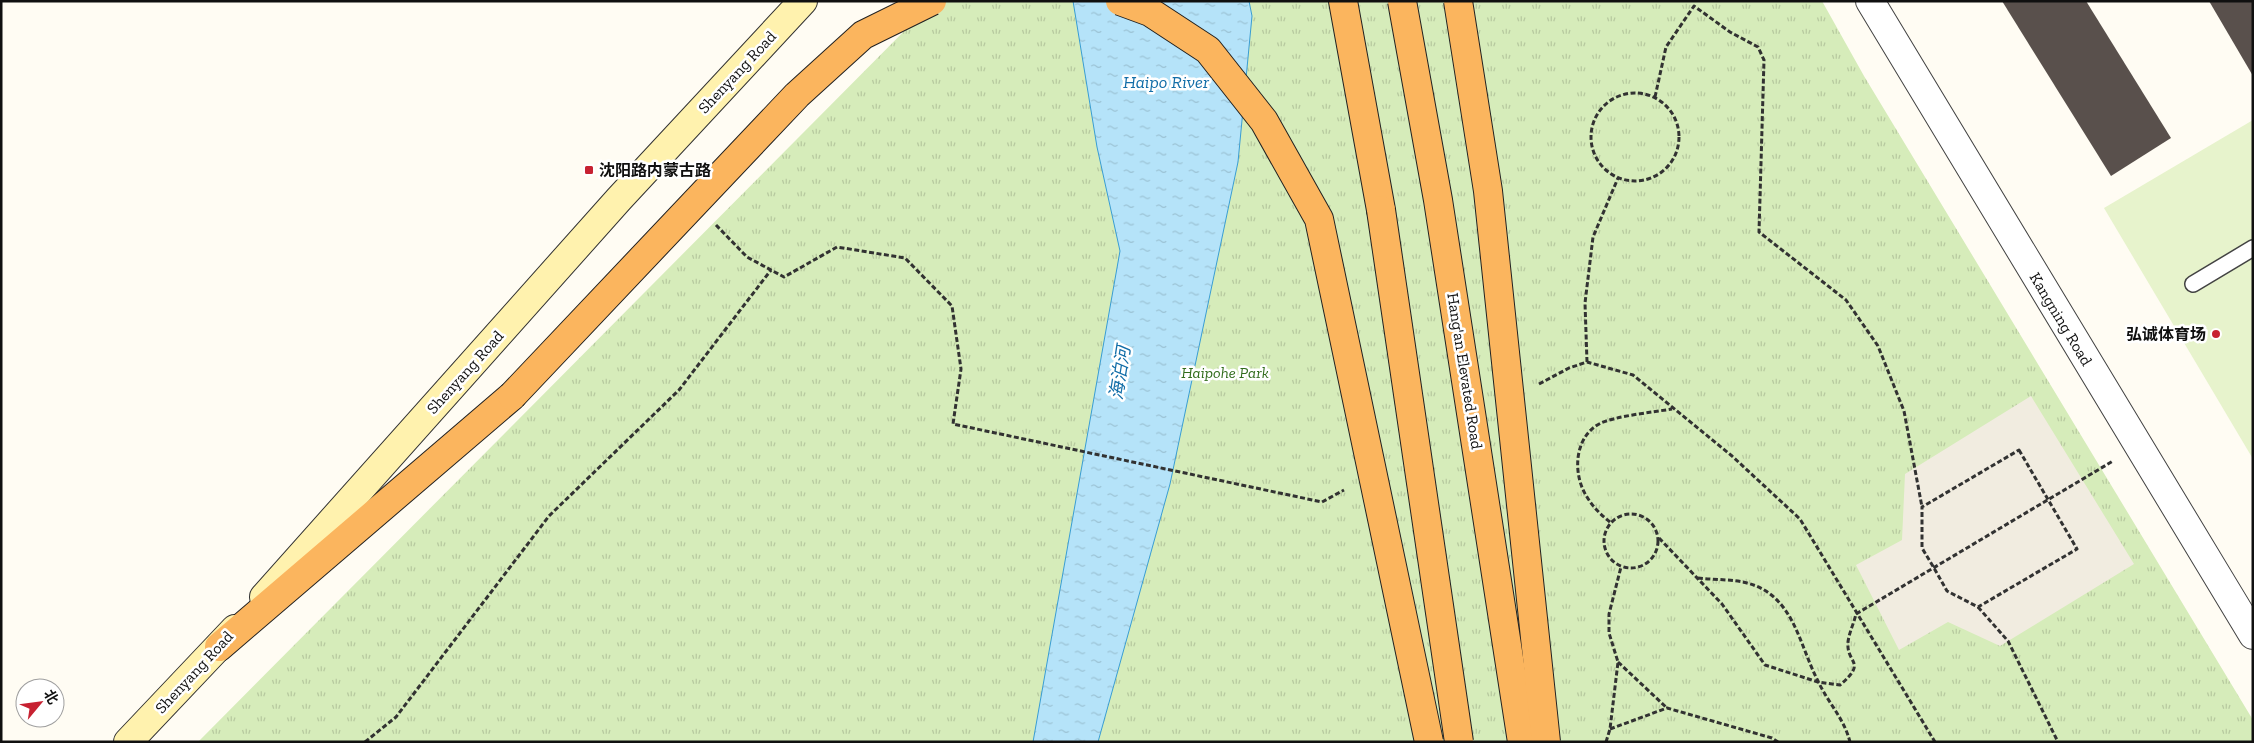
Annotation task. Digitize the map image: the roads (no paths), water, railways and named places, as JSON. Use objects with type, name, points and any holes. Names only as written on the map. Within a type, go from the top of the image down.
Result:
[{"type":"highway","points":[[219,647],[512,396],[797,94],[863,35],[932,1]]},
{"type":"highway","points":[[1120,1],[1150,12],[1208,50],[1264,121],[1319,219],[1429,742]]},
{"type":"highway","points":[[1343,1],[1381,210],[1459,742]]},
{"type":"highway","name":"Hang'an Elevated Road","points":[[1402,1],[1438,200],[1522,742]]},
{"type":"highway","points":[[1458,1],[1488,191],[1546,742]]},
{"type":"main road","name":"Shenyang Road","points":[[128,742],[219,647],[619,199],[803,1]]},
{"type":"street","name":"Kangning Road","points":[[1870,1],[2253,636]]},
{"type":"lane","points":[[2193,284],[2253,248]]},
{"type":"water","name":"Haipo River","points":[[1073,1],[1249,1],[1252,16],[1238,162],[1170,484],[1098,742],[1033,742],[1120,251],[1097,147]]},
{"type":"place","name":"沈阳路内蒙古路","points":[[589,170]]},
{"type":"place","name":"弘诚体育场","points":[[2216,334]]},
{"type":"park label","name":"Haipohe Park","points":[[1225,372]]},
{"type":"water label","name":"海泊河","points":[[1120,373]]}]
